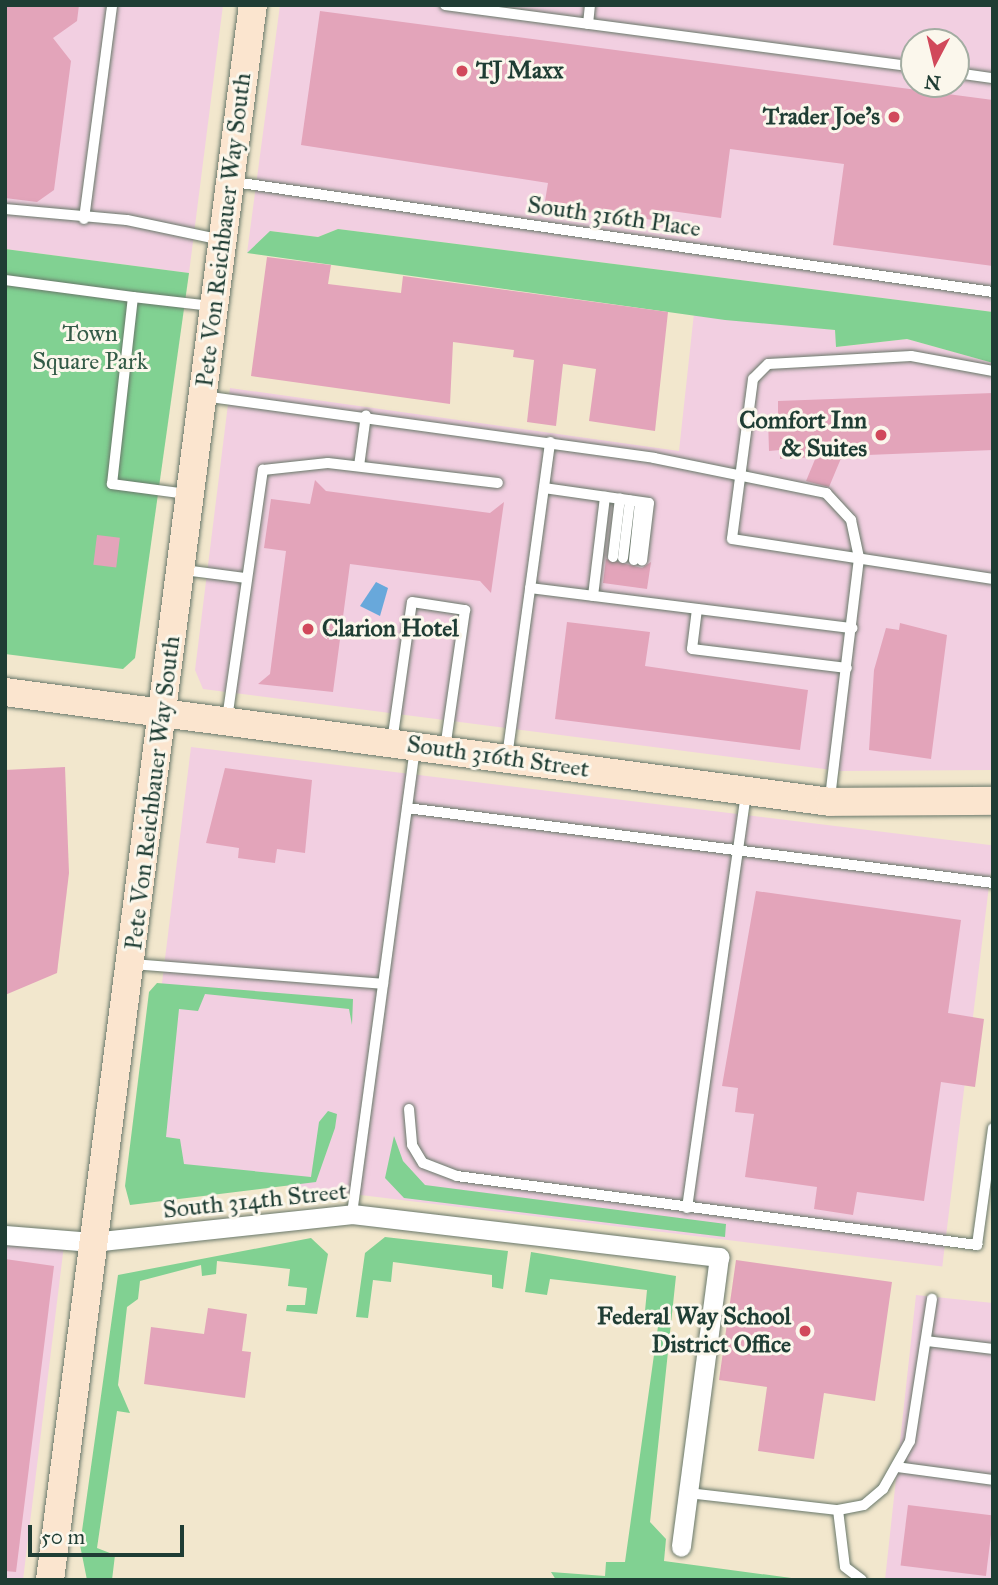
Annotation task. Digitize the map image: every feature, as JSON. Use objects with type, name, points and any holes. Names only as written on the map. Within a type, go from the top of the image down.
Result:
[{"type":"street","name":"Pete Von Reichbauer Way South","points":[[50,1580],[253,5]]},
{"type":"street","name":"South 316th Street","points":[[5,692],[164,711],[830,802],[993,801]]},
{"type":"street","name":"South 314th Street","points":[[5,1235],[92,1242],[352,1213],[719,1257],[688,1493]]},
{"type":"street","points":[[681,1547],[688,1493]]},
{"type":"lane","points":[[84,219],[113,5]]},
{"type":"lane","points":[[445,5],[900,65]]},
{"type":"lane","points":[[588,24],[590,5]]},
{"type":"lane","points":[[970,75],[993,78]]},
{"type":"lane","name":"South 316th Place","points":[[230,181],[993,292]]},
{"type":"lane","points":[[5,209],[84,219],[127,220],[222,241]]},
{"type":"lane","points":[[5,280],[214,306]]},
{"type":"lane","points":[[134,297],[112,484],[191,495]]},
{"type":"lane","points":[[993,371],[911,356],[768,364],[753,379],[732,539],[993,579]]},
{"type":"lane","points":[[203,396],[366,415],[550,442],[826,494],[851,520],[859,558],[853,628],[830,802]]},
{"type":"lane","points":[[359,466],[366,415]]},
{"type":"lane","points":[[507,758],[550,442]]},
{"type":"lane","points":[[227,720],[263,470],[359,466],[498,484]]},
{"type":"lane","points":[[544,488],[635,501]]},
{"type":"lane","points":[[593,596],[605,496]]},
{"type":"lane","points":[[635,501],[628,559],[635,501]]},
{"type":"lane","points":[[181,569],[246,578]]},
{"type":"lane","points":[[623,600],[625,587],[623,600]]},
{"type":"lane","points":[[530,588],[853,628]]},
{"type":"lane","points":[[352,1213],[407,808],[404,744],[412,602],[465,610],[445,749]]},
{"type":"lane","points":[[697,609],[692,649],[847,668]]},
{"type":"lane","points":[[687,1208],[747,790]]},
{"type":"lane","points":[[407,808],[993,883]]},
{"type":"lane","points":[[130,964],[383,984]]},
{"type":"lane","points":[[409,1109],[412,1145],[423,1163],[438,1170],[687,1208],[977,1245],[993,1128]]},
{"type":"lane","points":[[688,1493],[838,1510],[864,1504],[897,1468],[919,1405],[932,1299]]},
{"type":"lane","points":[[926,1341],[993,1349]]},
{"type":"lane","points":[[897,1468],[993,1480]]},
{"type":"lane","points":[[838,1510],[845,1567],[862,1580]]},
{"type":"shaded area","points":[[5,5],[223,5],[189,273],[5,249]]},
{"type":"shaded area","points":[[280,5],[993,5],[993,312],[338,229],[318,237],[271,231],[247,253]]},
{"type":"shaded area","points":[[694,313],[835,330],[837,347],[907,339],[993,363],[993,770],[840,771],[203,689],[195,670],[230,388],[679,451]]},
{"type":"shaded area","points":[[191,747],[993,845],[942,1266],[139,1168]]},
{"type":"shaded area","points":[[5,1237],[64,1245],[23,1580],[5,1580]]},
{"type":"shaded area","points":[[916,1295],[993,1303],[993,1580],[885,1580]]},
{"type":"green space","points":[[338,229],[993,312],[993,363],[907,339],[836,347],[835,330],[725,320],[247,253],[270,231],[318,237]]},
{"type":"green space","name":"Town Square Park","points":[[5,249],[189,273],[135,658],[123,669],[5,654]]},
{"type":"green space","points":[[157,983],[353,999],[352,1025],[349,1009],[205,994],[198,1011],[179,1009],[166,1137],[180,1139],[184,1164],[311,1177],[319,1122],[328,1111],[337,1114],[335,1128],[316,1182],[130,1205],[125,1186],[149,992]]},
{"type":"green space","points":[[394,1136],[403,1161],[425,1185],[726,1224],[725,1237],[404,1198],[385,1178]]},
{"type":"green space","points":[[385,1237],[508,1251],[503,1289],[492,1287],[492,1275],[393,1262],[391,1282],[373,1280],[368,1318],[356,1317],[365,1253]]},
{"type":"green space","points":[[311,1238],[328,1254],[317,1314],[286,1311],[287,1305],[305,1305],[307,1288],[288,1286],[290,1269],[217,1261],[216,1274],[202,1276],[201,1265],[140,1281],[138,1299],[127,1307],[118,1385],[130,1413],[117,1411],[97,1548],[115,1555],[112,1580],[87,1580],[80,1545],[118,1275]]},
{"type":"green space","points":[[531,1252],[676,1276],[650,1522],[666,1539],[664,1561],[806,1580],[556,1580],[551,1572],[605,1576],[606,1562],[625,1562],[660,1312],[645,1311],[647,1290],[550,1279],[547,1295],[525,1292]]},
{"type":"water","points":[[376,582],[388,588],[380,616],[360,606]]},
{"type":"building","points":[[5,5],[79,5],[77,21],[53,38],[71,61],[54,190],[37,202],[5,198]]},
{"type":"building","points":[[320,11],[900,88],[900,98],[970,97],[993,100],[993,266],[833,245],[844,164],[730,149],[721,218],[664,210],[662,221],[544,207],[548,183],[301,145]]},
{"type":"building","points":[[267,257],[331,265],[328,284],[401,293],[403,276],[668,312],[655,431],[589,421],[596,369],[563,364],[556,426],[527,422],[534,360],[513,357],[514,350],[453,342],[450,404],[251,376]]},
{"type":"building","name":"Comfort Inn & Suites","points":[[993,393],[993,450],[842,456],[829,487],[806,481],[816,457],[780,459],[780,450],[769,451],[768,419],[778,419],[778,401]]},
{"type":"building","name":"Clarion Hotel","points":[[315,480],[326,491],[490,513],[504,502],[491,593],[480,581],[350,564],[333,692],[258,684],[270,674],[286,551],[264,548],[271,499],[310,504]]},
{"type":"building","points":[[97,535],[120,538],[116,568],[93,565]]},
{"type":"building","points":[[606,559],[642,568],[651,562],[647,589],[603,583]]},
{"type":"building","points":[[567,622],[650,632],[645,666],[808,690],[800,750],[555,719]]},
{"type":"building","points":[[900,623],[947,635],[931,759],[869,750],[874,670],[886,628],[899,630]]},
{"type":"building","points":[[65,767],[69,873],[57,973],[5,995],[5,770]]},
{"type":"building","points":[[225,768],[312,780],[305,853],[277,849],[275,863],[238,858],[239,848],[206,843]]},
{"type":"building","points":[[756,891],[961,920],[948,1013],[984,1019],[975,1087],[941,1082],[924,1201],[857,1192],[853,1215],[814,1209],[817,1187],[745,1177],[754,1114],[735,1112],[738,1088],[722,1086]]},
{"type":"building","points":[[5,1259],[54,1266],[16,1572],[5,1571]]},
{"type":"building","name":"Federal Way School District Office","points":[[736,1260],[892,1282],[875,1401],[824,1393],[814,1459],[758,1451],[767,1387],[719,1380]]},
{"type":"building","points":[[208,1308],[247,1314],[242,1351],[251,1352],[245,1398],[144,1384],[151,1327],[204,1334]]},
{"type":"building","points":[[908,1505],[993,1515],[986,1576],[901,1566]]},
{"type":"place","name":"TJ Maxx","points":[[462,71]]},
{"type":"place","name":"Trader Joe's","points":[[894,117]]},
{"type":"place","name":"Comfort Inn & Suites","points":[[881,435]]},
{"type":"place","name":"Clarion Hotel","points":[[308,629]]},
{"type":"place","name":"Federal Way School District Office","points":[[805,1331]]}]
